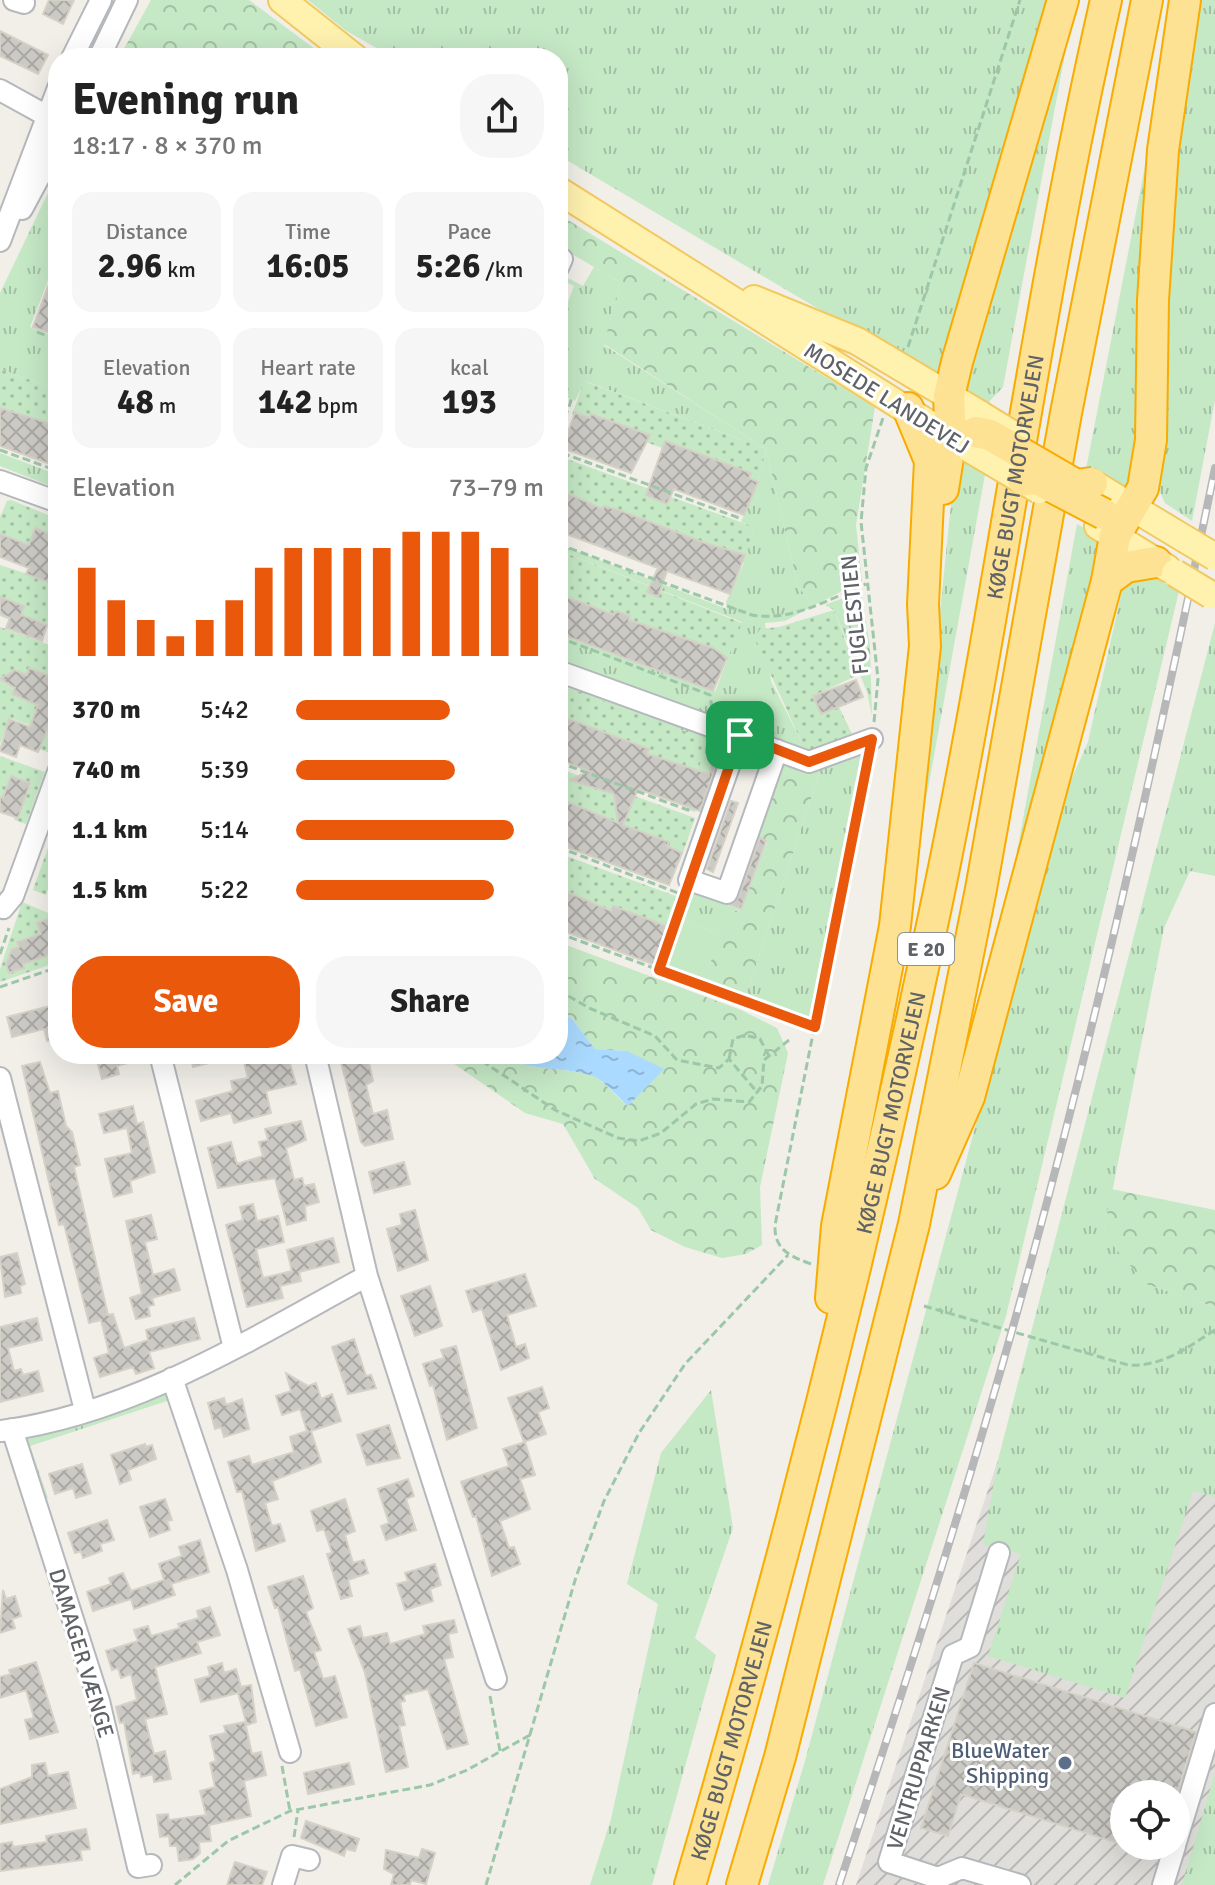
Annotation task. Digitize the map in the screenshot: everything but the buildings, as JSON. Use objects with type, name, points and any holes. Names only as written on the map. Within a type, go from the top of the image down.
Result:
[{"type":"highway","points":[[970,434],[940,389],[957,362],[1063,0]]},
{"type":"highway","name":"KØGE BUGT MOTORVEJEN","points":[[690,1885],[733,1741],[821,1405],[938,896],[1023,419],[1106,0]]},
{"type":"highway","name":"KØGE BUGT MOTORVEJEN","points":[[742,1885],[784,1742],[914,1224],[981,889],[1066,413],[1147,0]]},
{"type":"highway","points":[[1109,510],[1143,488],[1151,440],[1153,300],[1163,150],[1185,0]]},
{"type":"highway","points":[[896,410],[930,461],[923,604],[925,639]]},
{"type":"highway","points":[[821,1405],[837,1226],[895,926],[925,639],[934,604],[945,468],[970,434]]},
{"type":"highway","points":[[970,434],[990,435],[1076,485],[1109,510]]},
{"type":"highway","points":[[1023,480],[1037,479],[1109,510]]},
{"type":"highway","points":[[914,1224],[969,1097],[1107,581],[1109,510]]},
{"type":"highway","points":[[1107,581],[1126,567],[1166,567]]},
{"type":"main road","points":[[282,0],[342,48]]},
{"type":"main road","name":"MOSEDE LANDEVEJ","points":[[568,196],[685,268],[896,410],[970,434],[1023,480]]},
{"type":"main road","name":"MOSEDE LANDEVEJ","points":[[685,268],[788,315],[857,341],[940,389]]},
{"type":"main road","points":[[1109,510],[1185,539],[1215,557]]},
{"type":"main road","points":[[1109,510],[1166,567],[1213,597]]},
{"type":"street","points":[[77,48],[101,0]]},
{"type":"street","points":[[104,48],[127,0]]},
{"type":"street","points":[[0,90],[48,117]]},
{"type":"street","points":[[0,241],[48,126]]},
{"type":"street","points":[[0,252],[48,161]]},
{"type":"street","points":[[1,483],[48,499]]},
{"type":"street","points":[[568,675],[809,762],[872,739]]},
{"type":"street","points":[[740,735],[686,888],[727,893],[777,750]]},
{"type":"street","points":[[0,907],[3,908],[13,896],[48,800]]},
{"type":"street","points":[[163,1064],[234,1348]]},
{"type":"street","points":[[317,1064],[367,1276],[496,1679]]},
{"type":"street","points":[[0,1078],[85,1410]]},
{"type":"street","name":"DAMAGER VÆNGE","points":[[151,1865],[138,1867],[99,1701],[6,1430],[85,1410],[172,1378],[367,1276]]},
{"type":"street","points":[[172,1378],[237,1570],[290,1752]]},
{"type":"street","name":"VENTRUPPARKEN","points":[[999,1553],[970,1647],[953,1655],[889,1862],[938,1878],[962,1868],[1020,1885]]},
{"type":"street","points":[[1190,1795],[1215,1714]]},
{"type":"street","points":[[283,1885],[301,1858]]},
{"type":"street","points":[[1163,1885],[1170,1860]]},
{"type":"path","points":[[905,356],[1020,0]]},
{"type":"path","points":[[37,332],[48,336]]},
{"type":"path","name":"FUGLESTIEN","points":[[788,1255],[774,1235],[775,1225],[872,739],[878,679],[861,522],[866,468],[896,410]]},
{"type":"path","points":[[0,450],[48,467]]},
{"type":"path","points":[[568,455],[742,519]]},
{"type":"path","points":[[568,548],[752,615],[772,619],[787,616],[866,584]]},
{"type":"path","points":[[568,641],[710,695],[715,726]]},
{"type":"path","points":[[568,766],[710,818]]},
{"type":"path","points":[[568,850],[686,888],[659,970]]},
{"type":"path","points":[[0,954],[9,928]]},
{"type":"path","points":[[568,937],[815,1027]]},
{"type":"path","points":[[0,987],[48,970]]},
{"type":"path","points":[[568,995],[655,1036],[677,1060],[719,1068],[729,1059],[733,1039],[745,1035],[760,1039],[769,1056]]},
{"type":"path","points":[[487,1064],[555,1110],[618,1138],[639,1141],[661,1133],[696,1104],[713,1099],[749,1102],[762,1086],[764,1060],[789,1040]]},
{"type":"path","points":[[729,1059],[757,1092]]},
{"type":"path","points":[[486,1885],[576,1577],[604,1501],[639,1433],[685,1364],[788,1255],[815,1266]]},
{"type":"path","points":[[924,1306],[1128,1365],[1150,1366],[1170,1359],[1215,1330]]},
{"type":"path","points":[[496,1679],[489,1687],[500,1751]]},
{"type":"path","points":[[175,1885],[228,1841],[290,1811],[390,1795],[430,1785],[467,1770],[530,1735]]},
{"type":"path","points":[[290,1752],[282,1766],[290,1811]]},
{"type":"path","points":[[298,1810],[301,1858]]},
{"type":"shaded area","points":[[1215,1374],[1215,1885],[856,1885],[998,1460]]},
{"type":"green space","points":[[151,0],[249,0],[314,48],[125,48]]},
{"type":"green space","points":[[308,0],[1050,0],[939,380],[568,161],[568,48],[376,48],[345,30]]},
{"type":"green space","points":[[1075,0],[1003,387],[985,406],[958,390]]},
{"type":"green space","points":[[1201,0],[1215,0],[1215,400],[1192,521],[1165,503],[1156,484],[1175,170]]},
{"type":"green space","points":[[1171,33],[1144,435],[1129,491],[1086,469]]},
{"type":"green space","points":[[48,193],[48,281],[30,327],[48,334],[48,386],[0,369],[0,293]]},
{"type":"green space","points":[[568,220],[875,407],[856,525],[862,581],[813,606],[798,586],[766,449],[604,344],[620,282],[568,252]]},
{"type":"green space","points":[[594,267],[620,282],[604,345],[766,449],[585,381],[575,401],[568,398],[568,302],[574,286],[568,283],[568,278],[583,286]]},
{"type":"green space","points":[[0,369],[48,386],[48,426],[0,409]]},
{"type":"green space","points":[[584,381],[766,449],[758,483],[572,415]]},
{"type":"green space","points":[[766,449],[798,586],[813,606],[785,621],[765,623],[771,681],[801,741],[797,750],[568,665],[568,638],[715,692],[742,622],[568,554],[568,548],[727,609],[726,602],[744,563],[754,527],[741,522],[758,483]]},
{"type":"green space","points":[[0,453],[48,471],[48,485],[0,466]]},
{"type":"green space","points":[[967,457],[986,469],[914,866],[954,475]]},
{"type":"green space","points":[[568,459],[754,527],[744,563],[568,497]]},
{"type":"green space","points":[[7,501],[48,515],[48,578],[0,556],[0,517]]},
{"type":"green space","points":[[1077,524],[1105,540],[1004,923]]},
{"type":"green space","points":[[568,554],[742,623],[728,659],[568,599]]},
{"type":"green space","points":[[0,565],[48,581],[48,623],[44,634],[0,616]]},
{"type":"green space","points":[[1138,572],[1180,587],[1006,1316],[823,1885],[768,1885],[805,1761],[1064,796],[1088,742],[1124,582]]},
{"type":"green space","points":[[861,591],[870,646],[872,716],[867,692],[834,610],[825,605]]},
{"type":"green space","points":[[834,610],[858,675],[813,696],[820,713],[839,707],[853,736],[811,753],[797,750],[801,741],[754,638],[760,629],[779,627]]},
{"type":"green space","points":[[1215,623],[1215,876],[1190,871],[1164,928],[1104,1234],[1146,1284],[1215,1307],[1215,1497],[1193,1491],[1125,1698],[988,1656],[1021,1554],[983,1544],[998,1460]]},
{"type":"green space","points":[[0,627],[48,644],[48,674],[30,668],[23,686],[48,707],[48,752],[39,749],[35,714],[30,725],[10,718],[0,744]]},
{"type":"green space","points":[[568,681],[728,740],[727,756],[716,755],[695,812],[682,808],[689,795],[568,692]]},
{"type":"green space","points":[[568,688],[708,740],[697,773],[568,726]]},
{"type":"green space","points":[[858,748],[866,756],[813,1022],[744,1001],[822,765]]},
{"type":"green space","points":[[0,756],[45,772],[26,824],[14,820],[27,785],[4,802],[0,801]]},
{"type":"green space","points":[[784,763],[822,765],[744,1001],[703,982],[729,912],[741,910],[767,842],[755,837]]},
{"type":"green space","points":[[568,772],[695,818],[683,853],[568,811]]},
{"type":"green space","points":[[48,848],[46,895],[33,890]]},
{"type":"green space","points":[[568,857],[681,898],[668,933],[568,896]]},
{"type":"green space","points":[[692,891],[741,910],[729,912],[721,935],[681,921]]},
{"type":"green space","points":[[22,902],[48,913],[48,965],[0,982],[0,969]]},
{"type":"green space","points":[[681,921],[721,935],[703,982],[664,969]]},
{"type":"green space","points":[[568,946],[741,1010],[777,1028],[788,1053],[760,1187],[762,1245],[746,1254],[722,1258],[685,1247],[651,1230],[638,1208],[595,1179],[563,1124],[525,1113],[454,1064],[525,1064],[585,1073],[599,1080],[628,1106],[627,1051],[595,1049],[568,1016]]},
{"type":"green space","points":[[1111,1189],[1215,1210],[1215,1307],[1146,1284],[1104,1235]]},
{"type":"green space","points":[[165,1390],[173,1395],[192,1451],[186,1455],[170,1400],[30,1446],[48,1498],[41,1500],[24,1442],[27,1435]]},
{"type":"green space","points":[[711,1390],[733,1528],[695,1638],[716,1655],[652,1885],[590,1885],[611,1819],[658,1604],[627,1584],[661,1453]]},
{"type":"green space","points":[[1215,1773],[1215,1885],[1182,1885]]},
{"type":"water","points":[[568,1016],[595,1049],[627,1051],[664,1069],[628,1106],[595,1077],[525,1064],[568,1064]]},
{"type":"railway","points":[[839,1885],[964,1494],[1058,1160],[1130,864],[1215,468]]},
{"type":"place","name":"BlueWater Shipping","points":[[1065,1763]]},
{"type":"route","points":[[740,735],[809,762],[862,740],[872,739],[815,1027],[659,970],[740,735]]}]
